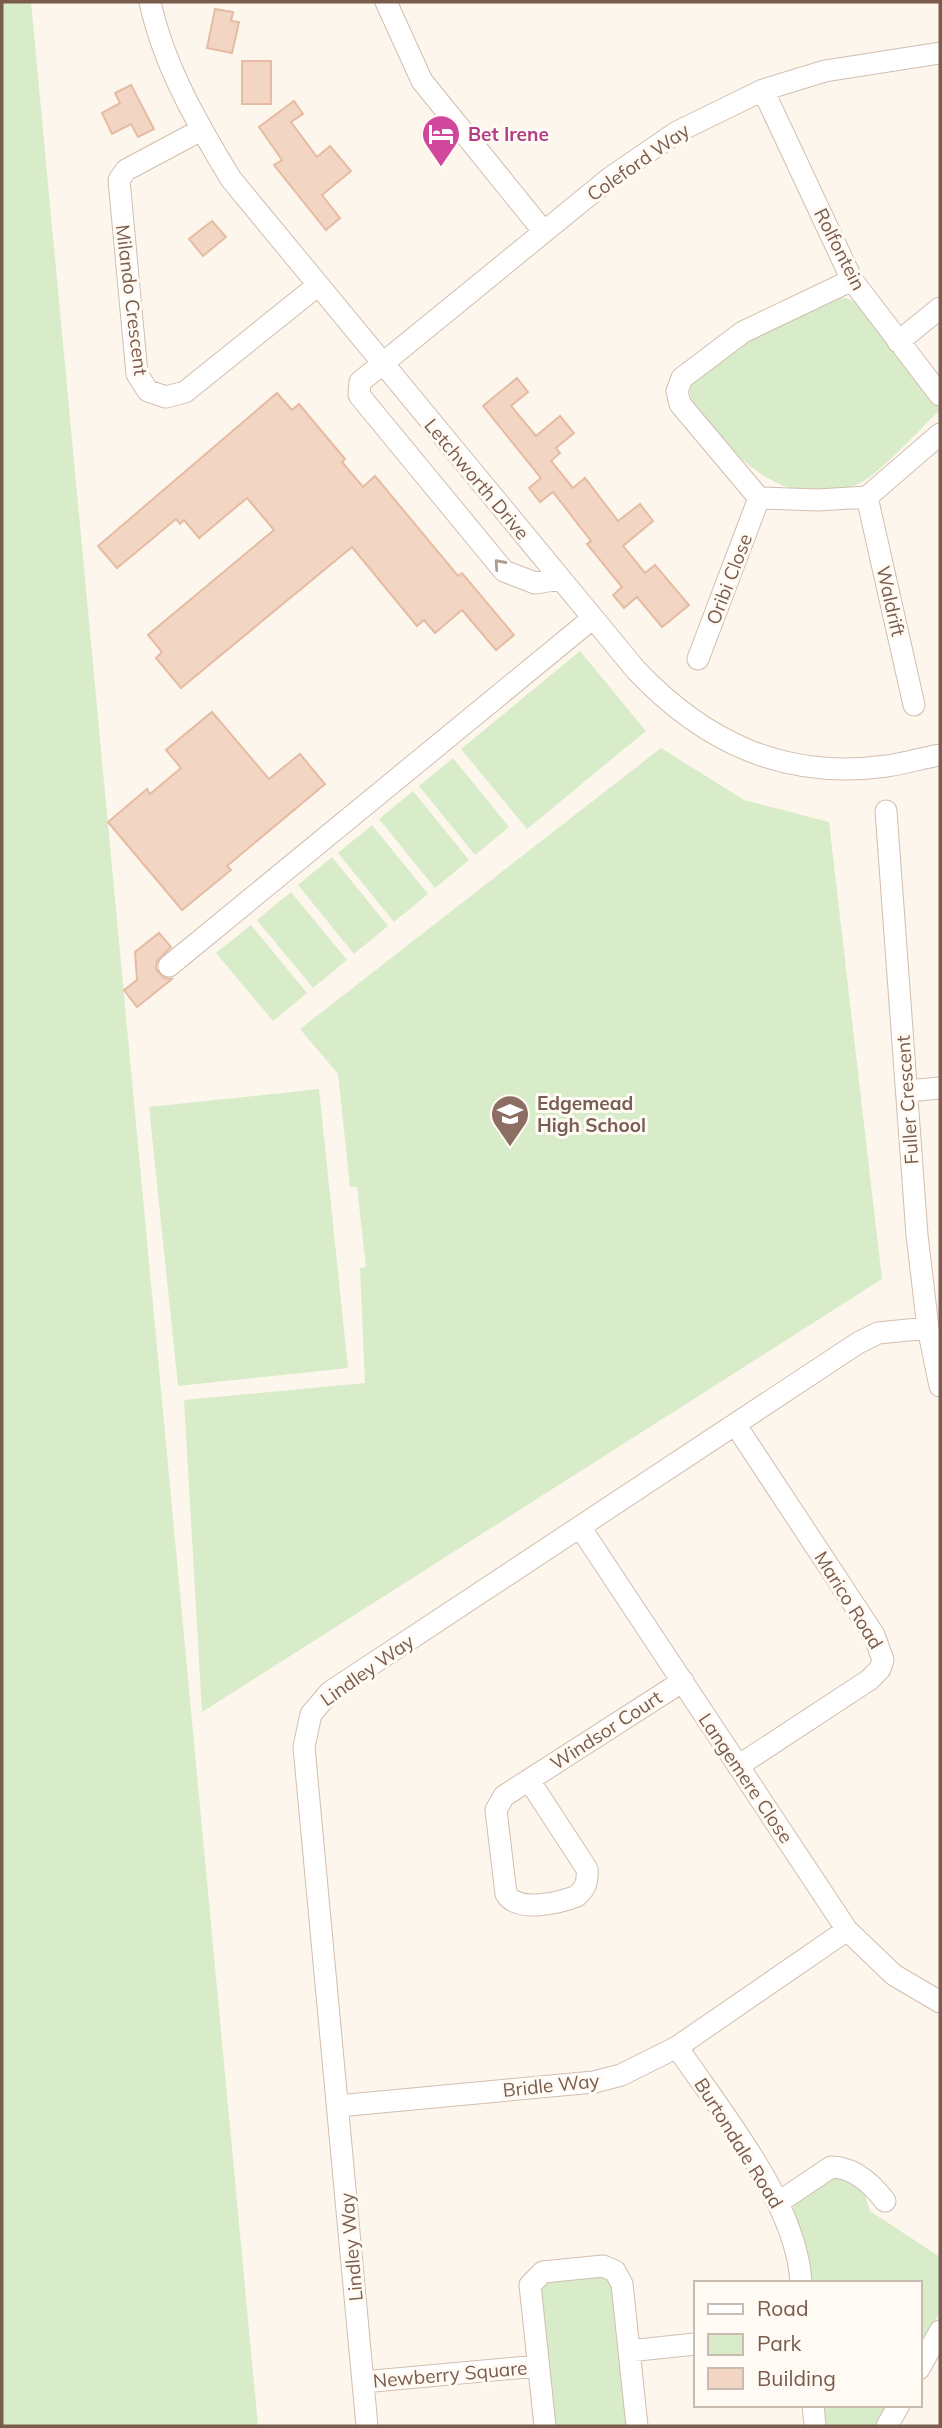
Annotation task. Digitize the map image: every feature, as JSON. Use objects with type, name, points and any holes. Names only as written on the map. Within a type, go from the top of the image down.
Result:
[{"type":"street","name":"Letchworth Drive","points":[[150,2],[163,48],[201,130],[231,179],[593,618],[666,701],[699,726],[744,749],[784,762],[826,768],[888,766],[940,755]]},
{"type":"street","points":[[386,2],[422,81],[544,232]]},
{"type":"street","name":"Coleford Way","points":[[561,579],[535,583],[504,571],[359,395],[360,382],[610,178],[677,132],[763,90],[825,71],[940,53]]},
{"type":"street","name":"Rolfontein","points":[[763,90],[852,280],[940,395]]},
{"type":"street","name":"Milando Crescent","points":[[201,130],[126,170],[119,180],[137,374],[144,386],[159,396],[172,397],[185,392],[317,286]]},
{"type":"street","points":[[852,280],[743,332],[687,373],[679,384],[678,397],[684,409],[759,498],[818,500],[867,497],[940,434]]},
{"type":"street","points":[[898,342],[940,308]]},
{"type":"street","name":"Waldrift","points":[[867,497],[914,705]]},
{"type":"street","name":"Oribi Close","points":[[698,659],[759,498]]},
{"type":"street","points":[[169,967],[593,618]]},
{"type":"street","name":"Fuller Crescent","points":[[886,811],[917,1234],[928,1328],[940,1386]]},
{"type":"street","points":[[907,1091],[940,1088]]},
{"type":"street","name":"Lindley Way","points":[[368,2426],[304,1747],[311,1714],[330,1692],[868,1338],[878,1333],[928,1328]]},
{"type":"street","name":"Marico Road","points":[[735,1424],[874,1635],[884,1660],[880,1669],[869,1680],[738,1766]]},
{"type":"street","name":"Langemere Close","points":[[580,1527],[847,1930],[894,1975],[940,2002]]},
{"type":"street","name":"Windsor Court","points":[[529,1780],[587,1869],[588,1877],[583,1891],[570,1899],[521,1905],[512,1902],[506,1894],[496,1810],[504,1796],[683,1681]]},
{"type":"street","name":"Bridle Way","points":[[338,2106],[594,2082],[621,2075],[677,2047],[847,1930]]},
{"type":"street","name":"Burtondale Road","points":[[677,2047],[779,2202],[791,2234],[801,2281]]},
{"type":"street","points":[[779,2202],[831,2167],[852,2172],[876,2189],[885,2201]]},
{"type":"street","name":"Newberry Square","points":[[545,2426],[529,2290],[532,2280],[543,2272],[603,2266],[615,2271],[622,2284],[637,2426]]},
{"type":"street","points":[[921,2365],[940,2331]]},
{"type":"street","points":[[629,2351],[694,2344]]},
{"type":"street","name":"Newberry Square","points":[[363,2382],[538,2366]]},
{"type":"street","points":[[813,2407],[815,2426]]},
{"type":"street","points":[[887,2426],[898,2407]]},
{"type":"green space","points":[[2,2],[31,2],[258,2426],[2,2426]]},
{"type":"green space","points":[[846,298],[855,302],[940,410],[862,482],[841,490],[820,493],[801,491],[764,476],[732,450],[694,406],[691,386],[702,373],[737,348],[800,315],[836,299]]},
{"type":"green space","points":[[580,651],[646,731],[527,829],[461,749]]},
{"type":"green space","points":[[661,748],[744,800],[829,822],[882,1279],[202,1712],[184,1400],[365,1383],[360,1268],[366,1267],[357,1187],[350,1187],[338,1074],[300,1029]]},
{"type":"green space","points":[[453,758],[509,827],[475,855],[419,786]]},
{"type":"green space","points":[[413,791],[469,860],[435,888],[379,819]]},
{"type":"green space","points":[[372,825],[428,894],[394,922],[338,853]]},
{"type":"green space","points":[[332,857],[388,926],[354,954],[298,885]]},
{"type":"green space","points":[[291,892],[347,960],[313,988],[257,920]]},
{"type":"green space","points":[[251,925],[307,993],[273,1021],[216,953]]},
{"type":"green space","points":[[319,1089],[348,1368],[178,1386],[149,1107]]},
{"type":"green space","points":[[838,2176],[863,2189],[870,2211],[940,2257],[940,2312],[921,2346],[921,2281],[810,2281],[792,2211],[799,2199],[825,2181]]},
{"type":"green space","points":[[602,2274],[611,2278],[629,2426],[551,2426],[540,2288],[547,2281]]},
{"type":"green space","points":[[822,2407],[889,2407],[878,2426],[823,2426]]},
{"type":"building","points":[[215,9],[233,12],[231,21],[239,22],[232,53],[207,48]]},
{"type":"building","points":[[242,61],[271,61],[271,104],[242,104]]},
{"type":"building","points":[[131,85],[154,129],[138,137],[131,124],[112,134],[102,113],[120,103],[115,93]]},
{"type":"building","points":[[294,101],[303,114],[291,122],[317,157],[330,146],[351,171],[322,195],[340,218],[326,230],[274,165],[282,160],[259,127]]},
{"type":"building","points":[[212,221],[226,237],[203,256],[189,239]]},
{"type":"building","points":[[517,378],[528,392],[511,406],[536,436],[560,416],[574,433],[556,448],[560,453],[551,461],[573,488],[585,478],[618,521],[640,504],[653,521],[623,546],[645,573],[655,565],[689,605],[662,627],[637,597],[624,608],[613,595],[622,587],[587,544],[591,541],[553,492],[540,502],[529,488],[541,478],[483,406]]},
{"type":"building","points":[[277,393],[292,410],[299,404],[345,459],[342,462],[363,487],[375,476],[458,576],[462,573],[514,635],[496,650],[462,610],[435,633],[424,620],[417,626],[352,547],[181,688],[156,658],[162,652],[148,635],[274,530],[247,498],[199,538],[184,520],[180,524],[176,519],[117,568],[98,546]]},
{"type":"building","points":[[212,712],[269,779],[300,754],[325,784],[227,866],[231,870],[182,910],[108,822],[147,789],[150,794],[181,768],[166,750]]},
{"type":"building","points":[[159,933],[171,947],[157,961],[156,969],[164,978],[172,979],[137,1007],[124,990],[137,980],[135,952]]},
{"type":"place","name":"Bet Irene","points":[[441,168]]},
{"type":"place","name":"Edgemead High School","points":[[510,1148]]}]
